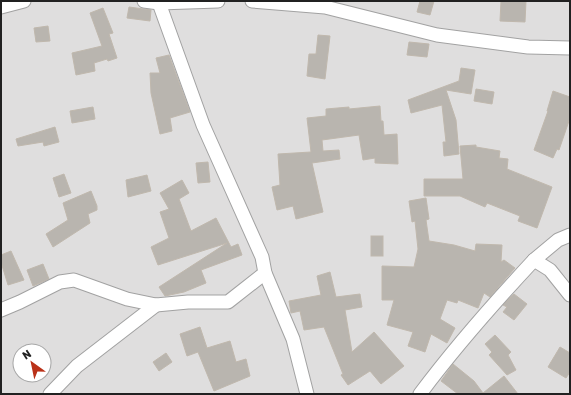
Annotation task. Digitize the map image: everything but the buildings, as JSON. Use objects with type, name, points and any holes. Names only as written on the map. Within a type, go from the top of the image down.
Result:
[{"type":"street","points":[[1,7],[24,1]]},
{"type":"street","points":[[144,1],[159,3],[218,1]]},
{"type":"street","points":[[252,1],[325,7],[437,34],[528,46],[570,48]]},
{"type":"street","points":[[159,3],[203,125],[262,257],[265,273],[293,339],[308,394]]},
{"type":"street","points":[[420,394],[445,361],[497,300],[534,260],[558,240],[570,235]]},
{"type":"street","points":[[534,260],[550,270],[570,295]]},
{"type":"street","points":[[1,310],[60,282],[74,280],[127,299],[156,305],[188,302],[228,302],[265,273]]},
{"type":"street","points":[[50,394],[77,366],[156,305]]},
{"type":"shaded area","points":[[1,1],[570,1],[570,394],[1,394]]}]
